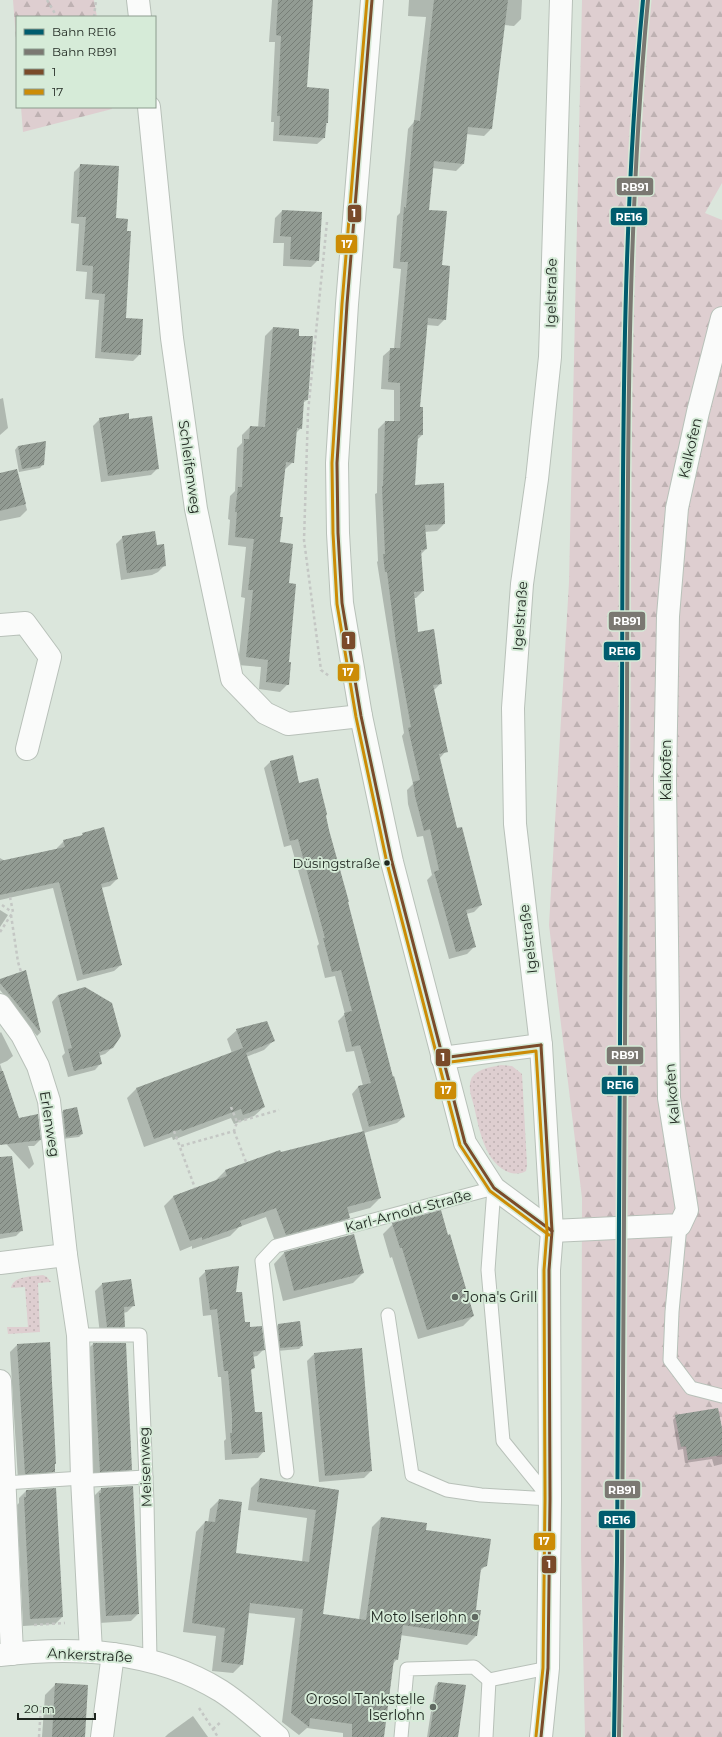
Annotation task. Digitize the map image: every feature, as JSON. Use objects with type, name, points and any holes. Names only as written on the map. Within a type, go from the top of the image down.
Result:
[{"type":"street","points":[[138,0],[140,16]]},
{"type":"street","points":[[372,0],[347,304],[337,463],[338,533],[342,604],[361,716],[392,862],[465,1143],[494,1188],[552,1231],[680,1225]]},
{"type":"street","name":"Igelstraße","points":[[552,1231],[541,1045],[515,824],[513,708],[522,584],[537,479],[550,357],[561,0]]},
{"type":"street","name":"Schleifenweg","points":[[148,108],[172,338],[196,509],[232,680],[265,713],[288,724],[361,716]]},
{"type":"street","name":"Kalkofen","points":[[680,1225],[687,1210],[669,1098],[665,781],[668,616],[677,508],[698,412],[722,318]]},
{"type":"street","points":[[0,625],[25,623],[50,657],[27,749]]},
{"type":"street","name":"Erlenweg","points":[[0,1005],[22,1035],[38,1066],[49,1101],[66,1255]]},
{"type":"street","points":[[442,1058],[541,1045]]},
{"type":"street","points":[[541,1737],[548,1668],[550,1498],[549,1270],[552,1231]]},
{"type":"street","points":[[0,1263],[66,1255],[78,1335],[82,1478],[91,1622],[91,1652]]},
{"type":"street","points":[[1,1395],[6,1483],[4,1522],[10,1626],[6,1655]]},
{"type":"street","name":"Ankerstraße","points":[[6,1655],[53,1652],[91,1652],[150,1660],[188,1674],[221,1691],[278,1737]]},
{"type":"street","points":[[102,1737],[113,1654]]},
{"type":"lane","name":"Karl-Arnold-Straße","points":[[287,1472],[262,1261],[276,1246],[494,1188],[488,1270],[503,1441],[550,1498]]},
{"type":"lane","points":[[680,1225],[672,1312],[670,1360],[690,1388],[722,1396]]},
{"type":"lane","points":[[388,1315],[412,1475],[447,1490],[481,1495],[550,1498]]},
{"type":"lane","name":"Meisenweg","points":[[78,1335],[140,1336],[146,1477],[150,1660]]},
{"type":"lane","points":[[6,1483],[82,1478],[92,1480],[146,1477]]},
{"type":"lane","points":[[401,1737],[408,1669],[474,1667],[489,1680]]},
{"type":"lane","points":[[489,1680],[548,1668]]},
{"type":"lane","points":[[486,1737],[489,1680]]},
{"type":"path","points":[[47,0],[56,16]]},
{"type":"path","points":[[94,16],[96,0]]},
{"type":"path","points":[[10,897],[18,962],[21,972]]},
{"type":"path","points":[[2,905],[12,913]]},
{"type":"path","points":[[0,932],[12,913]]},
{"type":"path","points":[[231,1107],[237,1122],[234,1131],[246,1162]]},
{"type":"path","points":[[237,1122],[279,1110]]},
{"type":"path","points":[[174,1131],[195,1188]]},
{"type":"path","points":[[180,1146],[234,1131]]},
{"type":"path","points":[[10,1626],[91,1622]]},
{"type":"path","points":[[39,1737],[41,1706]]},
{"type":"green space","points":[[13,0],[94,0],[97,16],[16,16],[16,40]]},
{"type":"green space","points":[[582,0],[722,0],[722,183],[705,213],[722,220],[722,1737],[585,1737],[581,1552],[582,1198],[549,925],[569,582]]},
{"type":"green space","points":[[21,108],[112,109],[23,132]]},
{"type":"green space","points":[[501,1065],[512,1066],[522,1074],[527,1165],[526,1171],[517,1174],[502,1169],[489,1154],[481,1135],[470,1092],[471,1080],[476,1073],[486,1068]]},
{"type":"green space","points":[[43,1275],[51,1282],[38,1283],[40,1332],[8,1334],[7,1327],[28,1327],[25,1287],[11,1288],[13,1284],[24,1277]]},
{"type":"building","points":[[278,0],[313,0],[307,87],[329,89],[328,123],[326,123],[325,138],[279,135],[280,116],[277,116],[281,36],[276,35]]},
{"type":"building","points":[[434,0],[508,0],[492,129],[468,127],[464,164],[434,161],[429,210],[447,211],[442,265],[450,266],[446,320],[428,318],[420,407],[423,407],[423,435],[418,435],[415,485],[444,483],[445,524],[425,525],[427,549],[421,550],[424,591],[414,592],[418,632],[434,629],[442,684],[433,685],[448,752],[439,754],[457,828],[462,827],[482,905],[466,910],[476,947],[456,952],[434,872],[439,870],[430,829],[424,831],[415,796],[413,782],[420,780],[408,728],[411,727],[396,643],[387,572],[385,572],[383,554],[385,554],[382,486],[385,421],[400,421],[400,383],[388,382],[390,348],[400,348],[408,262],[400,262],[404,207],[406,208],[414,120],[420,121]]},
{"type":"building","points":[[80,164],[119,166],[116,218],[128,219],[127,231],[131,231],[126,318],[143,319],[141,355],[101,352],[105,294],[92,293],[93,266],[82,265],[86,217],[77,217]]},
{"type":"building","points":[[282,210],[322,212],[319,261],[290,259],[291,237],[280,236]]},
{"type":"building","points":[[273,327],[299,329],[299,336],[313,336],[308,400],[304,400],[302,429],[297,428],[294,463],[286,462],[280,517],[283,517],[280,542],[293,544],[289,583],[296,584],[289,662],[291,662],[289,685],[266,682],[268,660],[246,657],[253,590],[248,590],[254,539],[235,537],[237,512],[235,512],[238,487],[242,487],[244,439],[249,439],[250,426],[265,427]]},
{"type":"building","points":[[129,413],[129,419],[152,416],[159,469],[108,476],[99,418]]},
{"type":"building","points":[[46,441],[44,465],[22,469],[18,446]]},
{"type":"building","points":[[17,469],[26,504],[0,511],[0,473]]},
{"type":"building","points":[[155,531],[157,545],[164,544],[166,566],[127,573],[122,536]]},
{"type":"building","points":[[293,755],[299,783],[318,778],[327,814],[326,816],[329,830],[349,902],[393,1077],[394,1076],[405,1117],[369,1127],[358,1086],[371,1083],[360,1045],[352,1047],[344,1013],[352,1011],[341,970],[332,972],[323,938],[325,938],[298,839],[290,841],[270,761]]},
{"type":"building","points":[[104,827],[118,879],[101,884],[122,965],[83,975],[59,882],[0,895],[0,861],[65,847],[63,840],[83,835],[82,833]]},
{"type":"building","points":[[26,970],[41,1033],[0,983],[0,979]]},
{"type":"building","points":[[85,987],[112,1003],[121,1036],[113,1048],[99,1052],[102,1064],[74,1071],[68,1049],[72,1048],[58,995]]},
{"type":"building","points":[[267,1021],[275,1041],[246,1053],[265,1107],[243,1115],[241,1109],[182,1131],[181,1129],[154,1139],[136,1088],[243,1048],[236,1029]]},
{"type":"building","points":[[0,1071],[3,1071],[19,1118],[38,1114],[41,1140],[0,1145]]},
{"type":"building","points":[[77,1107],[83,1134],[66,1137],[63,1110]]},
{"type":"building","points":[[364,1131],[381,1198],[347,1207],[350,1218],[286,1235],[276,1208],[240,1221],[242,1226],[202,1240],[202,1237],[190,1241],[173,1196],[227,1176],[225,1170],[280,1150],[281,1152]]},
{"type":"building","points":[[12,1156],[23,1231],[0,1234],[0,1157]]},
{"type":"building","points":[[441,1210],[448,1235],[450,1234],[474,1316],[427,1330],[402,1248],[400,1248],[392,1223]]},
{"type":"building","points":[[354,1234],[364,1273],[294,1291],[284,1252]]},
{"type":"building","points":[[239,1266],[236,1292],[242,1292],[245,1322],[250,1322],[250,1327],[262,1326],[265,1350],[253,1352],[255,1368],[251,1369],[255,1412],[262,1412],[265,1452],[232,1454],[230,1433],[232,1433],[232,1415],[228,1371],[224,1371],[217,1309],[210,1310],[205,1270]]},
{"type":"building","points":[[131,1279],[135,1306],[124,1307],[125,1327],[107,1327],[102,1283]]},
{"type":"building","points":[[300,1321],[303,1346],[280,1348],[278,1324]]},
{"type":"building","points":[[50,1342],[56,1464],[55,1472],[25,1474],[17,1344]]},
{"type":"building","points":[[93,1343],[126,1343],[132,1470],[100,1472]]},
{"type":"building","points":[[362,1348],[372,1471],[325,1476],[314,1353]]},
{"type":"building","points":[[718,1408],[722,1428],[722,1455],[688,1460],[686,1446],[681,1447],[675,1415]]},
{"type":"building","points":[[260,1478],[339,1490],[323,1614],[366,1620],[381,1517],[427,1523],[426,1530],[491,1539],[487,1566],[481,1568],[476,1610],[481,1610],[477,1636],[403,1625],[398,1660],[394,1659],[384,1737],[352,1737],[352,1724],[310,1718],[309,1727],[291,1713],[303,1609],[250,1603],[243,1665],[221,1662],[225,1628],[192,1623],[205,1521],[215,1522],[219,1499],[242,1502],[236,1553],[309,1562],[316,1510],[257,1502]]},
{"type":"building","points":[[133,1486],[139,1614],[106,1616],[99,1493],[101,1493],[101,1488]]},
{"type":"building","points":[[56,1488],[63,1617],[30,1619],[24,1497],[26,1497],[26,1490]]},
{"type":"building","points":[[438,1682],[466,1685],[458,1737],[429,1737]]},
{"type":"building","points":[[55,1683],[88,1685],[85,1737],[52,1737]]},
{"type":"rail line","name":"RE16","points":[[614,1737],[617,1561],[623,436],[627,261],[636,87],[643,0]]},
{"type":"rail line","name":"RB91","points":[[619,1737],[622,1561],[628,436],[632,262],[636,174],[648,0]]},
{"type":"transit line","name":"17","points":[[367,0],[342,304],[332,463],[333,533],[337,604],[356,717],[387,863],[460,1145],[490,1191],[549,1235]]},
{"type":"transit line","name":"1","points":[[372,0],[347,304],[337,463],[338,533],[342,603],[361,716],[392,862],[465,1143],[494,1188],[552,1231]]},
{"type":"transit line","name":"1","points":[[541,1045],[552,1231],[549,1270],[550,1499],[548,1668],[541,1737]]},
{"type":"transit line","name":"1","points":[[442,1058],[541,1045]]},
{"type":"transit line","name":"17","points":[[443,1063],[536,1051],[547,1231],[544,1270],[545,1499],[543,1668],[536,1736]]},
{"type":"place","name":"Düsingstraße","points":[[387,863]]},
{"type":"place","name":"Jona's Grill","points":[[455,1297]]},
{"type":"place","name":"Moto Iserlohn","points":[[475,1617]]},
{"type":"place","name":"Orosol Tankstelle Iserlohn","points":[[433,1707]]}]
